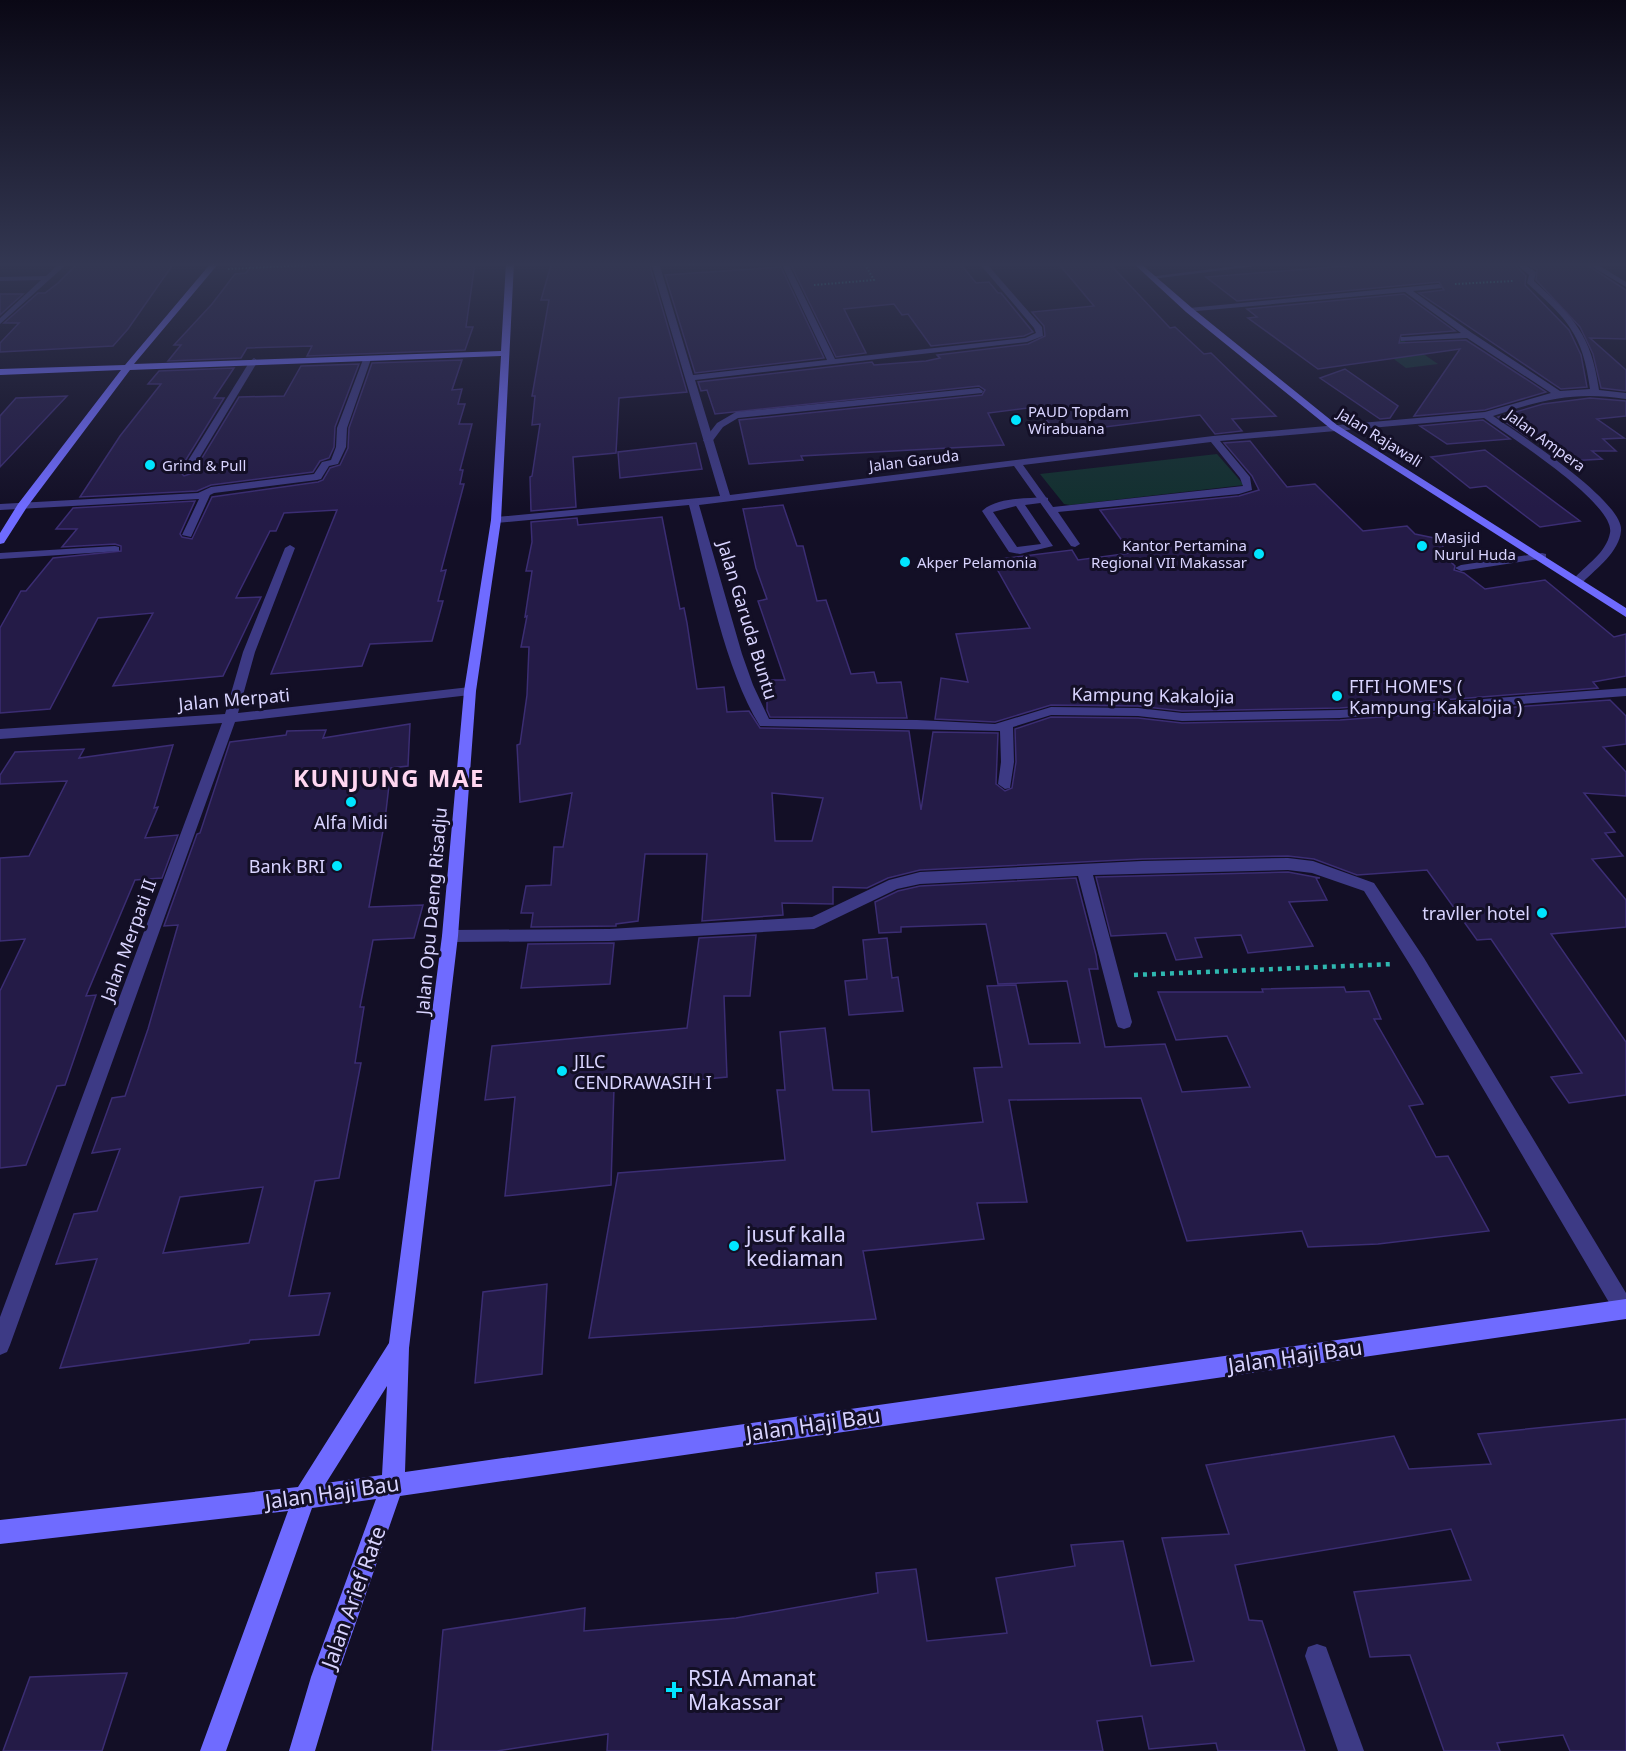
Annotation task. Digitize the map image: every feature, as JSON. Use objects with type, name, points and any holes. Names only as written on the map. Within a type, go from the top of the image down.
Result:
[{"type":"main road","points":[[0,541],[22,506],[146,345]]},
{"type":"main road","name":"Jalan Opu Daeng Risadju","points":[[399,1348],[450,936],[470,691],[496,520],[506,345]]},
{"type":"main road","name":"Jalan Rajawali","points":[[1232,345],[1334,428],[1542,556],[1626,613]]},
{"type":"main road","points":[[0,372],[506,353]]},
{"type":"main road","name":"Jalan Haji Bau","points":[[0,1532],[304,1498],[1625,1310]]},
{"type":"main road","points":[[213,1751],[304,1498],[399,1348]]},
{"type":"main road","name":"Jalan Arief Rate","points":[[302,1751],[324,1677],[393,1484],[399,1348]]},
{"type":"street","points":[[679,345],[726,499]]},
{"type":"street","points":[[824,345],[832,362]]},
{"type":"street","points":[[689,378],[986,345]]},
{"type":"street","points":[[1484,345],[1556,392]]},
{"type":"street","points":[[1586,345],[1592,364],[1595,390]]},
{"type":"street","points":[[0,507],[202,495],[212,490],[317,477],[325,464],[335,462],[338,455],[342,428],[367,358]]},
{"type":"street","points":[[186,472],[254,361]]},
{"type":"street","points":[[1486,415],[1556,392],[1595,390],[1626,396]]},
{"type":"street","points":[[708,441],[720,425],[736,416],[979,391]]},
{"type":"street","name":"Jalan Ampera","points":[[1334,428],[1486,415],[1584,487],[1614,514],[1617,526],[1610,548],[1579,580]]},
{"type":"street","name":"Jalan Garuda","points":[[496,520],[726,499],[1016,462],[1213,439],[1334,428]]},
{"type":"street","points":[[1051,510],[1239,491],[1248,488],[1245,477],[1213,439]]},
{"type":"street","points":[[1016,462],[1075,543]]},
{"type":"street","points":[[187,535],[206,496],[202,495]]},
{"type":"street","points":[[1019,503],[1048,546],[1041,549],[1013,550],[998,532],[987,512],[994,507],[1019,503],[1044,500]]},
{"type":"street","name":"Jalan Garuda Buntu","points":[[693,502],[747,686],[759,717],[765,723],[775,724],[861,725]]},
{"type":"street","name":"Jalan Merpati II","points":[[0,1345],[230,718],[249,652],[290,548]]},
{"type":"street","points":[[0,556],[115,549]]},
{"type":"street","points":[[1461,568],[1542,556]]},
{"type":"street","name":"Jalan Merpati","points":[[0,734],[230,718],[470,691]]},
{"type":"street","name":"Kampung Kakalojia","points":[[861,725],[917,724],[985,729],[1051,711],[1138,712],[1182,717],[1340,714],[1626,692]]},
{"type":"street","points":[[1005,784],[1008,772],[1005,752],[1008,746],[1006,724]]},
{"type":"street","points":[[450,936],[609,935],[814,923],[906,880],[1084,870],[1288,864],[1313,867],[1369,887],[1418,963],[1625,1310]]},
{"type":"street","points":[[1084,870],[1124,1022]]},
{"type":"street","points":[[1317,1656],[1351,1751]]},
{"type":"path","points":[[1113,976],[1270,967],[1418,963]]},
{"type":"green space","points":[[1374,345],[1410,345],[1438,364],[1406,368]]},
{"type":"green space","points":[[1217,454],[1244,485],[1070,505],[1064,504],[1040,474]]},
{"type":"building","points":[[0,345],[114,345],[113,346],[0,352]]},
{"type":"building","points":[[174,345],[467,345],[465,350],[307,356],[312,346],[247,348],[241,358],[168,361],[181,345]]},
{"type":"building","points":[[541,345],[673,345],[687,392],[619,398],[616,453],[573,457],[576,507],[531,511],[530,477],[540,424],[532,425],[535,396],[532,396]]},
{"type":"building","points":[[686,345],[818,345],[824,358],[695,373]]},
{"type":"building","points":[[830,345],[862,345],[866,353],[836,357]]},
{"type":"building","points":[[1022,345],[1194,345],[1204,354],[1211,353],[1276,416],[1232,419],[1242,431],[1215,434],[1200,415],[1057,433],[1036,407],[988,413],[1004,445],[801,456],[803,460],[749,464],[739,420],[982,395],[985,390],[979,386],[715,414],[707,390],[701,391],[698,382],[872,362],[874,365],[926,361],[940,358],[937,355]]},
{"type":"building","points":[[1285,345],[1473,345],[1546,392],[1485,410],[1414,416],[1460,349],[1318,369]]},
{"type":"building","points":[[1495,345],[1576,345],[1581,355],[1587,387],[1561,389]]},
{"type":"building","points":[[1589,345],[1598,345],[1626,370],[1626,391],[1601,388]]},
{"type":"building","points":[[462,360],[452,390],[462,389],[458,404],[465,404],[459,424],[472,424],[460,470],[463,470],[460,484],[464,484],[441,571],[446,570],[438,601],[443,601],[432,641],[370,644],[362,666],[271,674],[337,510],[284,513],[276,531],[270,531],[236,598],[261,597],[223,676],[113,686],[153,613],[98,618],[50,709],[0,713],[0,628],[21,591],[26,591],[53,558],[121,551],[121,546],[115,544],[62,547],[77,529],[56,529],[73,508],[195,501],[180,534],[182,537],[192,539],[212,497],[318,482],[323,480],[330,468],[340,465],[348,448],[349,428],[372,363]]},
{"type":"building","points":[[359,364],[335,427],[334,447],[329,458],[320,461],[313,472],[211,485],[197,491],[80,497],[120,436],[161,384],[148,384],[159,371],[234,368],[214,398],[224,398],[179,471],[184,476],[193,473],[239,397],[284,396],[301,366]]},
{"type":"building","points":[[1345,369],[1398,406],[1390,418],[1380,419],[1320,378]]},
{"type":"building","points":[[67,396],[0,467],[0,416],[16,398]]},
{"type":"building","points":[[1590,398],[1626,401],[1626,416],[1597,419],[1624,438],[1603,439],[1616,451],[1592,451],[1602,459],[1569,461],[1539,437],[1529,438],[1498,417],[1543,404]]},
{"type":"building","points":[[1483,420],[1510,439],[1447,444],[1420,426]]},
{"type":"building","points":[[1250,441],[1287,487],[1315,484],[1363,531],[1407,526],[1415,534],[1439,539],[1455,566],[1454,570],[1464,573],[1485,589],[1545,580],[1614,637],[1626,634],[1626,676],[1593,682],[1598,688],[1340,708],[1182,711],[1138,706],[1051,705],[995,722],[935,719],[941,678],[968,682],[956,634],[1030,628],[992,560],[1072,550],[1078,560],[1131,553],[1100,510],[1239,496],[1259,490],[1252,476],[1224,443]]},
{"type":"building","points":[[696,443],[702,469],[620,478],[618,452]]},
{"type":"building","points":[[1485,450],[1580,521],[1540,527],[1486,486],[1470,488],[1431,457]]},
{"type":"building","points":[[783,505],[797,546],[803,546],[817,601],[826,600],[851,674],[874,672],[877,683],[901,682],[907,718],[770,717],[767,710],[767,680],[785,680],[758,601],[767,599],[756,568],[743,509]]},
{"type":"building","points":[[662,517],[680,609],[684,608],[697,689],[724,687],[727,712],[749,711],[760,728],[909,731],[921,810],[933,732],[998,733],[996,784],[1005,791],[1012,788],[1016,762],[1015,729],[1051,717],[1138,718],[1182,723],[1340,720],[1610,700],[1626,716],[1626,744],[1603,747],[1626,772],[1626,796],[1584,793],[1615,832],[1605,833],[1623,856],[1592,859],[1626,900],[1626,927],[1551,934],[1626,1042],[1626,1095],[1569,1103],[1551,1077],[1582,1073],[1491,939],[1477,940],[1427,870],[1357,875],[1314,859],[1288,856],[1142,859],[920,870],[888,878],[867,888],[833,887],[833,904],[782,903],[783,915],[702,921],[707,854],[645,854],[638,921],[616,924],[616,926],[531,927],[533,913],[521,913],[526,886],[551,885],[554,847],[563,847],[572,793],[520,802],[517,745],[520,744],[527,695],[529,647],[521,647],[532,571],[526,571],[532,542],[531,522],[577,518],[578,525]],"holes":[[[772,793],[823,798],[812,841],[775,841]]]},
{"type":"building","points":[[410,724],[408,766],[391,768],[385,820],[369,907],[423,905],[414,938],[373,940],[360,1007],[364,1007],[355,1063],[361,1063],[339,1178],[315,1181],[289,1296],[330,1293],[319,1335],[250,1340],[249,1343],[60,1368],[97,1259],[56,1264],[74,1214],[97,1211],[120,1149],[92,1153],[112,1098],[125,1096],[148,1029],[178,925],[164,926],[197,834],[200,833],[230,742],[286,735],[287,731],[326,730],[323,738]],"holes":[[[263,1187],[249,1243],[163,1253],[180,1197]]]},
{"type":"building","points":[[173,745],[154,808],[158,807],[145,838],[178,835],[162,878],[135,880],[86,996],[96,995],[65,1085],[57,1086],[26,1165],[0,1168],[0,991],[25,939],[0,941],[0,858],[29,856],[67,781],[0,784],[0,775],[15,752],[84,749],[79,758]]},
{"type":"building","points":[[1288,872],[1320,878],[1316,878],[1327,900],[1289,902],[1313,946],[1248,953],[1241,935],[1195,938],[1202,957],[1176,960],[1166,933],[1111,936],[1096,877]]},
{"type":"building","points":[[1076,878],[1096,955],[1098,969],[1089,969],[1105,1047],[1165,1044],[1182,1092],[1250,1087],[1227,1036],[1176,1040],[1158,992],[1263,992],[1262,989],[1344,987],[1346,992],[1369,991],[1381,1019],[1374,1019],[1423,1104],[1409,1106],[1436,1157],[1448,1156],[1489,1231],[1378,1244],[1308,1247],[1302,1231],[1187,1241],[1141,1098],[1009,1100],[1027,1202],[977,1203],[984,1239],[863,1251],[876,1319],[589,1338],[618,1173],[785,1160],[777,1090],[785,1090],[780,1032],[825,1028],[833,1090],[869,1090],[872,1132],[983,1122],[974,1068],[1002,1067],[987,986],[1016,985],[1029,1044],[1080,1043],[1067,981],[998,984],[986,924],[901,927],[901,932],[879,933],[875,902],[898,891],[920,886]]},
{"type":"building","points":[[756,935],[750,996],[724,996],[727,1077],[614,1088],[611,1185],[505,1196],[515,1097],[485,1100],[492,1046],[687,1028],[699,938]]},
{"type":"building","points":[[887,938],[892,978],[898,977],[903,1011],[849,1015],[845,981],[867,979],[863,940]]},
{"type":"building","points":[[614,943],[610,984],[521,988],[528,944]]},
{"type":"building","points":[[547,1284],[542,1374],[475,1383],[483,1292]]},
{"type":"building","points":[[1626,1419],[1626,1751],[1570,1751],[1563,1735],[1497,1743],[1500,1751],[1444,1751],[1410,1655],[1370,1657],[1354,1592],[1471,1580],[1451,1529],[1235,1565],[1249,1620],[1262,1621],[1305,1751],[1218,1751],[1216,1743],[1149,1749],[1142,1716],[1097,1721],[1103,1751],[607,1751],[608,1734],[497,1751],[432,1751],[443,1630],[585,1608],[584,1631],[736,1618],[878,1593],[876,1573],[916,1569],[927,1641],[1007,1633],[996,1578],[1075,1566],[1071,1545],[1123,1541],[1151,1666],[1194,1661],[1162,1538],[1229,1534],[1206,1465],[1394,1436],[1409,1469],[1491,1464],[1478,1434]]},
{"type":"building","points":[[127,1673],[102,1751],[3,1751],[30,1677]]},
{"type":"place","name":"PAUD Topdam Wirabuana","points":[[1016,420]]},
{"type":"place","name":"Grind & Pull","points":[[150,465]]},
{"type":"place","name":"Masjid Nurul Huda","points":[[1422,546]]},
{"type":"place","name":"Kantor Pertamina Regional VII Makassar","points":[[1259,554]]},
{"type":"place","name":"Akper Pelamonia","points":[[905,562]]},
{"type":"place","name":"FIFI HOME'S ( Kampung Kakalojia )","points":[[1337,696]]},
{"type":"place","name":"Alfa Midi","points":[[351,802]]},
{"type":"place","name":"Bank BRI","points":[[337,866]]},
{"type":"place","name":"travller hotel","points":[[1542,913]]},
{"type":"place","name":"JILC CENDRAWASIH I","points":[[562,1071]]},
{"type":"place","name":"jusuf kalla kediaman","points":[[734,1246]]},
{"type":"place","name":"RSIA Amanat Makassar","points":[[674,1690]]},
{"type":"district","name":"KUNJUNG MAE","points":[[389,777]]}]
